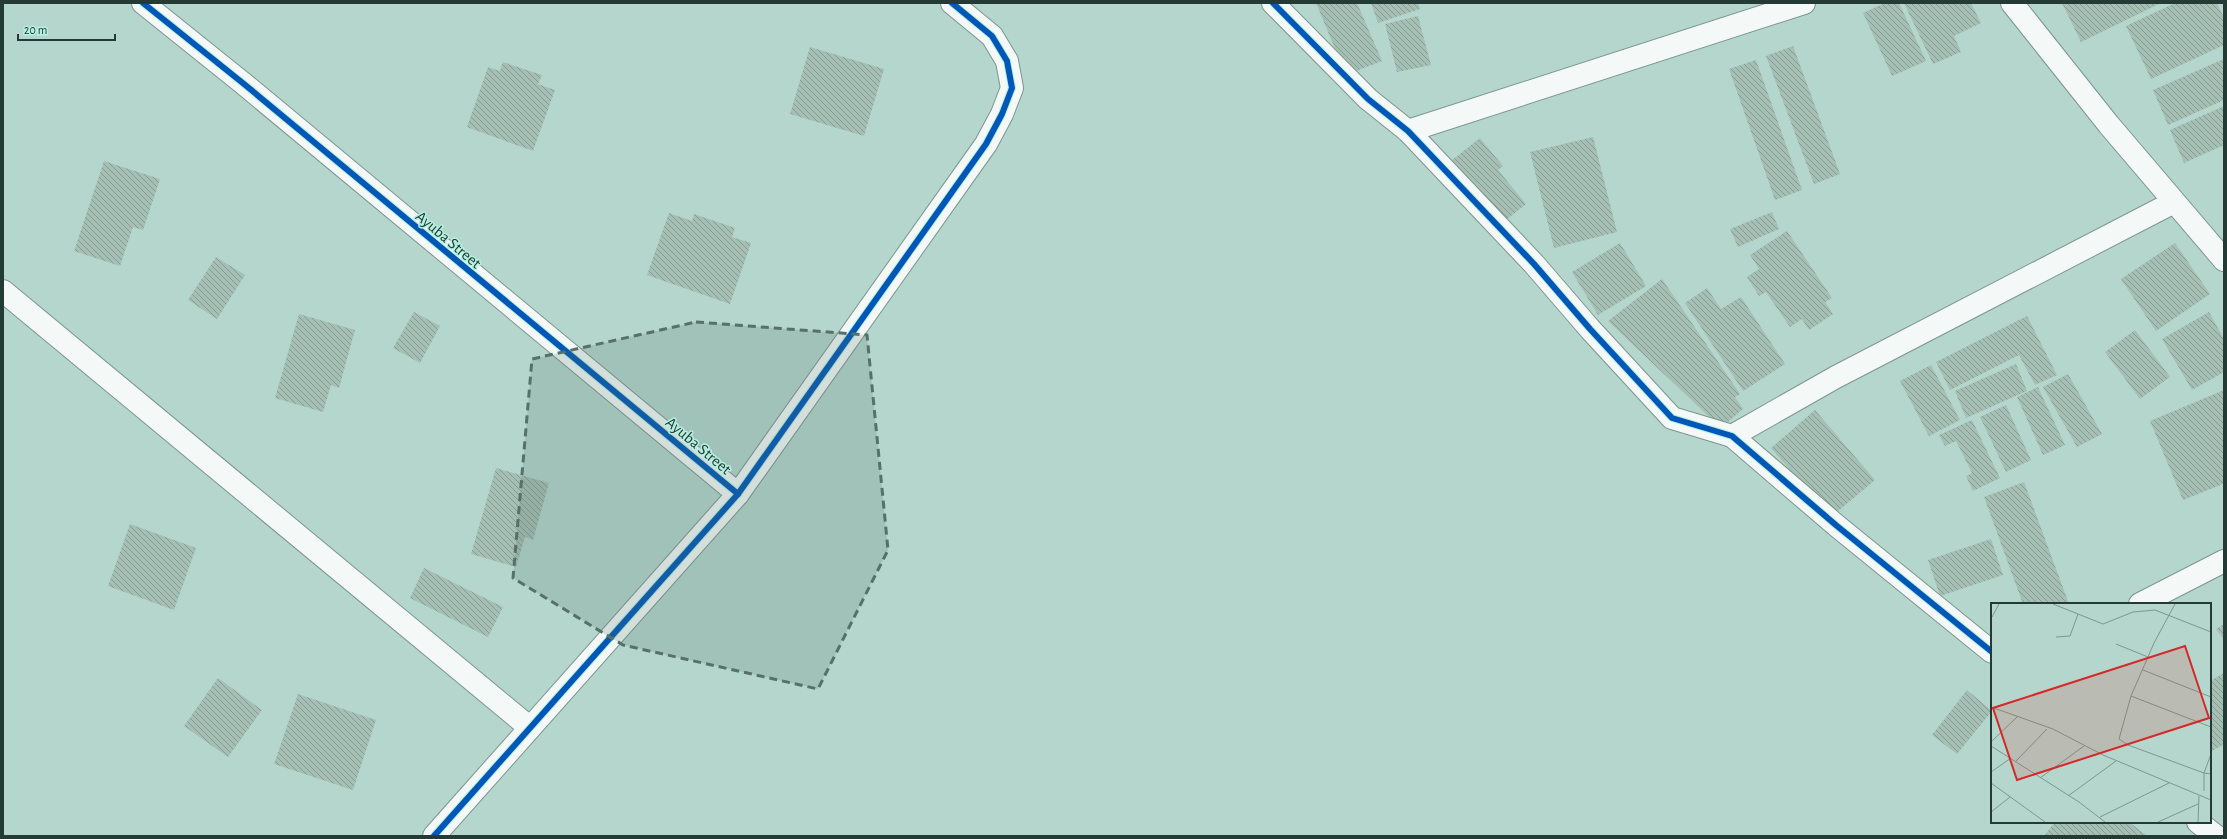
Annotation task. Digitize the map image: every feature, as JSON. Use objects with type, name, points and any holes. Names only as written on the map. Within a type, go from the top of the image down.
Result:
[{"type":"street","name":"Ayuba Street","points":[[143,3],[244,84],[738,494]]},
{"type":"street","points":[[434,836],[738,494],[971,166],[1002,114],[1012,88],[1007,61],[992,36],[952,3]]},
{"type":"street","points":[[1273,3],[1368,99],[1408,131],[1534,264],[1590,329],[1672,418],[1732,436],[1837,526],[1991,651]]},
{"type":"street","points":[[1408,131],[1804,3]]},
{"type":"street","points":[[2012,3],[2108,124],[2174,202],[2221,252]]},
{"type":"street","points":[[1732,436],[1836,377],[2174,202]]},
{"type":"street","points":[[3,290],[529,728]]},
{"type":"street","points":[[2142,603],[2224,561]]},
{"type":"street","points":[[2199,823],[2216,836]]},
{"type":"highlighted area","points":[[696,322],[867,335],[888,550],[818,689],[623,645],[513,578],[532,359]]},
{"type":"building","points":[[1316,3],[1357,3],[1382,61],[1346,75]]},
{"type":"building","points":[[1371,3],[1418,3],[1420,9],[1378,23]]},
{"type":"building","points":[[1885,3],[1899,3],[1926,61],[1892,76],[1863,13]]},
{"type":"building","points":[[1904,3],[1971,3],[1981,23],[1954,36],[1961,52],[1933,64]]},
{"type":"building","points":[[2062,3],[2161,3],[2081,42]]},
{"type":"building","points":[[2175,3],[2217,3],[2224,18],[2224,45],[2151,79],[2126,26]]},
{"type":"building","points":[[1418,16],[1431,65],[1397,72],[1385,24]]},
{"type":"building","points":[[1793,46],[1840,174],[1814,184],[1766,56]]},
{"type":"building","points":[[810,47],[884,69],[864,136],[790,114]]},
{"type":"building","points":[[2224,59],[2224,100],[2168,125],[2153,90]]},
{"type":"building","points":[[1756,60],[1802,190],[1775,200],[1729,69]]},
{"type":"building","points":[[503,62],[542,75],[538,84],[555,90],[533,151],[467,127],[488,67],[500,71]]},
{"type":"building","points":[[2224,106],[2224,145],[2184,163],[2170,130]]},
{"type":"building","points":[[1593,137],[1617,232],[1554,248],[1530,152]]},
{"type":"building","points":[[1480,138],[1503,166],[1498,170],[1526,204],[1501,224],[1451,161]]},
{"type":"building","points":[[104,161],[160,179],[143,230],[133,227],[120,266],[74,251]]},
{"type":"building","points":[[1772,212],[1779,229],[1738,247],[1730,229]]},
{"type":"building","points":[[669,213],[692,221],[694,214],[735,228],[732,237],[751,243],[730,304],[647,275]]},
{"type":"building","points":[[1787,231],[1832,298],[1825,302],[1833,314],[1809,330],[1802,319],[1790,327],[1766,292],[1759,296],[1747,277],[1759,269],[1750,255]]},
{"type":"building","points":[[1620,243],[1646,286],[1598,315],[1572,272]]},
{"type":"building","points":[[2175,243],[2210,294],[2156,331],[2121,279]]},
{"type":"building","points":[[216,257],[245,275],[217,319],[188,300]]},
{"type":"building","points":[[1662,279],[1740,394],[1735,397],[1743,409],[1721,428],[1608,321]]},
{"type":"building","points":[[1707,288],[1721,309],[1741,297],[1785,364],[1743,391],[1685,303]]},
{"type":"building","points":[[414,312],[440,326],[420,363],[393,348]]},
{"type":"building","points":[[2209,312],[2224,339],[2224,372],[2192,390],[2162,339]]},
{"type":"building","points":[[299,314],[355,330],[339,388],[331,385],[323,412],[275,398]]},
{"type":"building","points":[[2027,316],[2057,375],[2035,385],[2019,355],[1950,390],[1936,362]]},
{"type":"building","points":[[2135,330],[2170,377],[2140,399],[2105,352]]},
{"type":"building","points":[[2016,364],[2027,391],[1966,418],[1955,391]]},
{"type":"building","points":[[1931,365],[1960,420],[1929,436],[1900,381]]},
{"type":"building","points":[[2068,374],[2102,434],[2077,447],[2043,387]]},
{"type":"building","points":[[2038,387],[2065,445],[2043,455],[2017,397]]},
{"type":"building","points":[[2224,390],[2224,487],[2223,484],[2183,500],[2150,421]]},
{"type":"building","points":[[2006,405],[2031,460],[2006,472],[1980,417]]},
{"type":"building","points":[[1815,410],[1875,480],[1831,517],[1771,448]]},
{"type":"building","points":[[1972,420],[2000,478],[1973,491],[1966,476],[1972,473],[1956,441],[1945,446],[1939,435]]},
{"type":"building","points":[[496,468],[549,483],[533,540],[525,537],[516,567],[471,554]]},
{"type":"building","points":[[2024,482],[2069,603],[2023,603],[1984,497]]},
{"type":"building","points":[[130,524],[196,548],[174,610],[108,586]]},
{"type":"building","points":[[1991,539],[2003,575],[1940,596],[1928,560]]},
{"type":"building","points":[[424,568],[503,607],[488,637],[410,598]]},
{"type":"building","points":[[2224,624],[2224,640],[2216,629]]},
{"type":"building","points":[[2224,673],[2224,744],[2211,751],[2211,680]]},
{"type":"building","points":[[218,678],[262,710],[228,757],[184,726]]},
{"type":"building","points":[[1967,690],[1991,710],[1991,712],[1957,754],[1932,735]]},
{"type":"building","points":[[298,694],[376,720],[353,790],[274,764]]},
{"type":"building","points":[[2054,823],[2130,823],[2147,836],[2044,836]]},
{"type":"cycle path","points":[[143,3],[244,84],[738,494]]},
{"type":"cycle path","points":[[434,836],[738,494],[986,144],[1002,114],[1012,88],[1007,61],[992,36],[952,3]]},
{"type":"cycle path","points":[[1273,3],[1368,99],[1408,131],[1534,264],[1590,329],[1672,418],[1732,436],[1837,526],[1991,651]]}]
